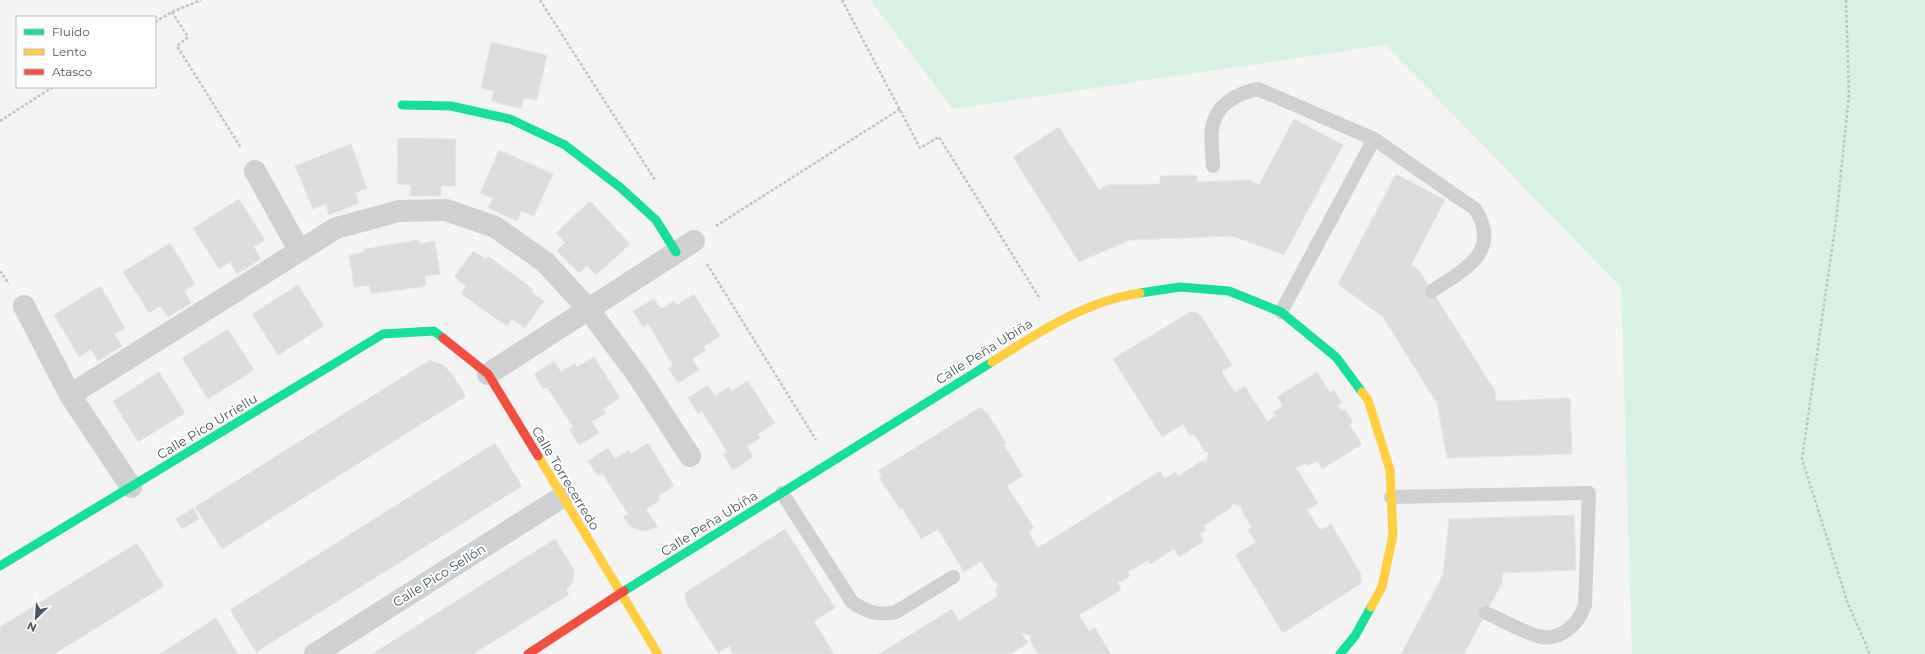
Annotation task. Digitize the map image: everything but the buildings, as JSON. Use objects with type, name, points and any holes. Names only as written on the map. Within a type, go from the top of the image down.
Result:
[{"type":"street","points":[[402,105],[451,106],[510,119],[565,145],[621,188],[685,247],[488,374]]},
{"type":"street","points":[[255,171],[299,250]]},
{"type":"street","points":[[70,395],[336,228],[399,211],[446,210],[496,228],[545,262],[589,310],[638,376],[690,456]]},
{"type":"street","name":"Calle Peña Ubiña","points":[[528,654],[1054,322],[1117,296],[1180,287],[1229,291],[1281,312],[1336,357],[1368,400],[1390,470],[1393,535],[1382,587],[1355,636],[1340,654]]},
{"type":"street","points":[[24,306],[70,395],[131,487]]},
{"type":"street","name":"Calle Torrecerredo","points":[[434,331],[488,374],[658,654]]},
{"type":"street","name":"Calle Pico Urriellu","points":[[0,566],[383,334],[434,331]]},
{"type":"street","name":"Calle Pico Sellón","points":[[315,654],[562,497]]},
{"type":"lane","points":[[1213,166],[1212,128],[1216,115],[1225,104],[1235,96],[1246,91],[1258,89],[1374,139],[1476,209],[1481,217],[1484,236],[1478,257],[1471,265],[1432,290]]},
{"type":"lane","points":[[1281,312],[1374,139]]},
{"type":"lane","points":[[782,493],[852,602],[862,609],[880,614],[896,612],[953,577]]},
{"type":"lane","points":[[1391,497],[1590,493],[1585,605],[1582,615],[1575,624],[1558,635],[1539,637],[1486,613]]},
{"type":"path","points":[[156,21],[172,12],[201,0]]},
{"type":"path","points":[[842,0],[920,148],[939,137],[1054,322]]},
{"type":"path","points":[[1846,0],[1848,102],[1836,221],[1802,459],[1848,604],[1870,654]]},
{"type":"path","points":[[172,12],[188,36],[177,46],[255,171]]},
{"type":"path","points":[[0,121],[51,88]]},
{"type":"path","points":[[685,247],[900,109]]},
{"type":"green space","points":[[870,0],[1925,0],[1925,654],[1632,654],[1621,287],[1385,45],[953,109]]},
{"type":"traffic: fast","points":[[402,105],[451,106],[510,119],[565,145],[621,188],[656,220],[676,252]]},
{"type":"traffic: fast","points":[[1140,293],[1180,287],[1229,291],[1281,312],[1336,357],[1362,392]]},
{"type":"traffic: fast","points":[[0,566],[383,334],[434,331],[443,338]]},
{"type":"traffic: fast","points":[[624,591],[992,362]]},
{"type":"traffic: fast","points":[[1340,654],[1355,636],[1371,607]]},
{"type":"traffic: slow","points":[[992,362],[1027,340],[1081,311],[1100,303],[1140,293]]},
{"type":"traffic: slow","points":[[1362,392],[1368,400],[1390,470],[1393,535],[1382,587],[1371,607]]},
{"type":"traffic: slow","points":[[538,456],[658,654]]},
{"type":"traffic: jam","points":[[443,338],[488,374],[538,456]]},
{"type":"traffic: jam","points":[[528,654],[624,591]]}]
